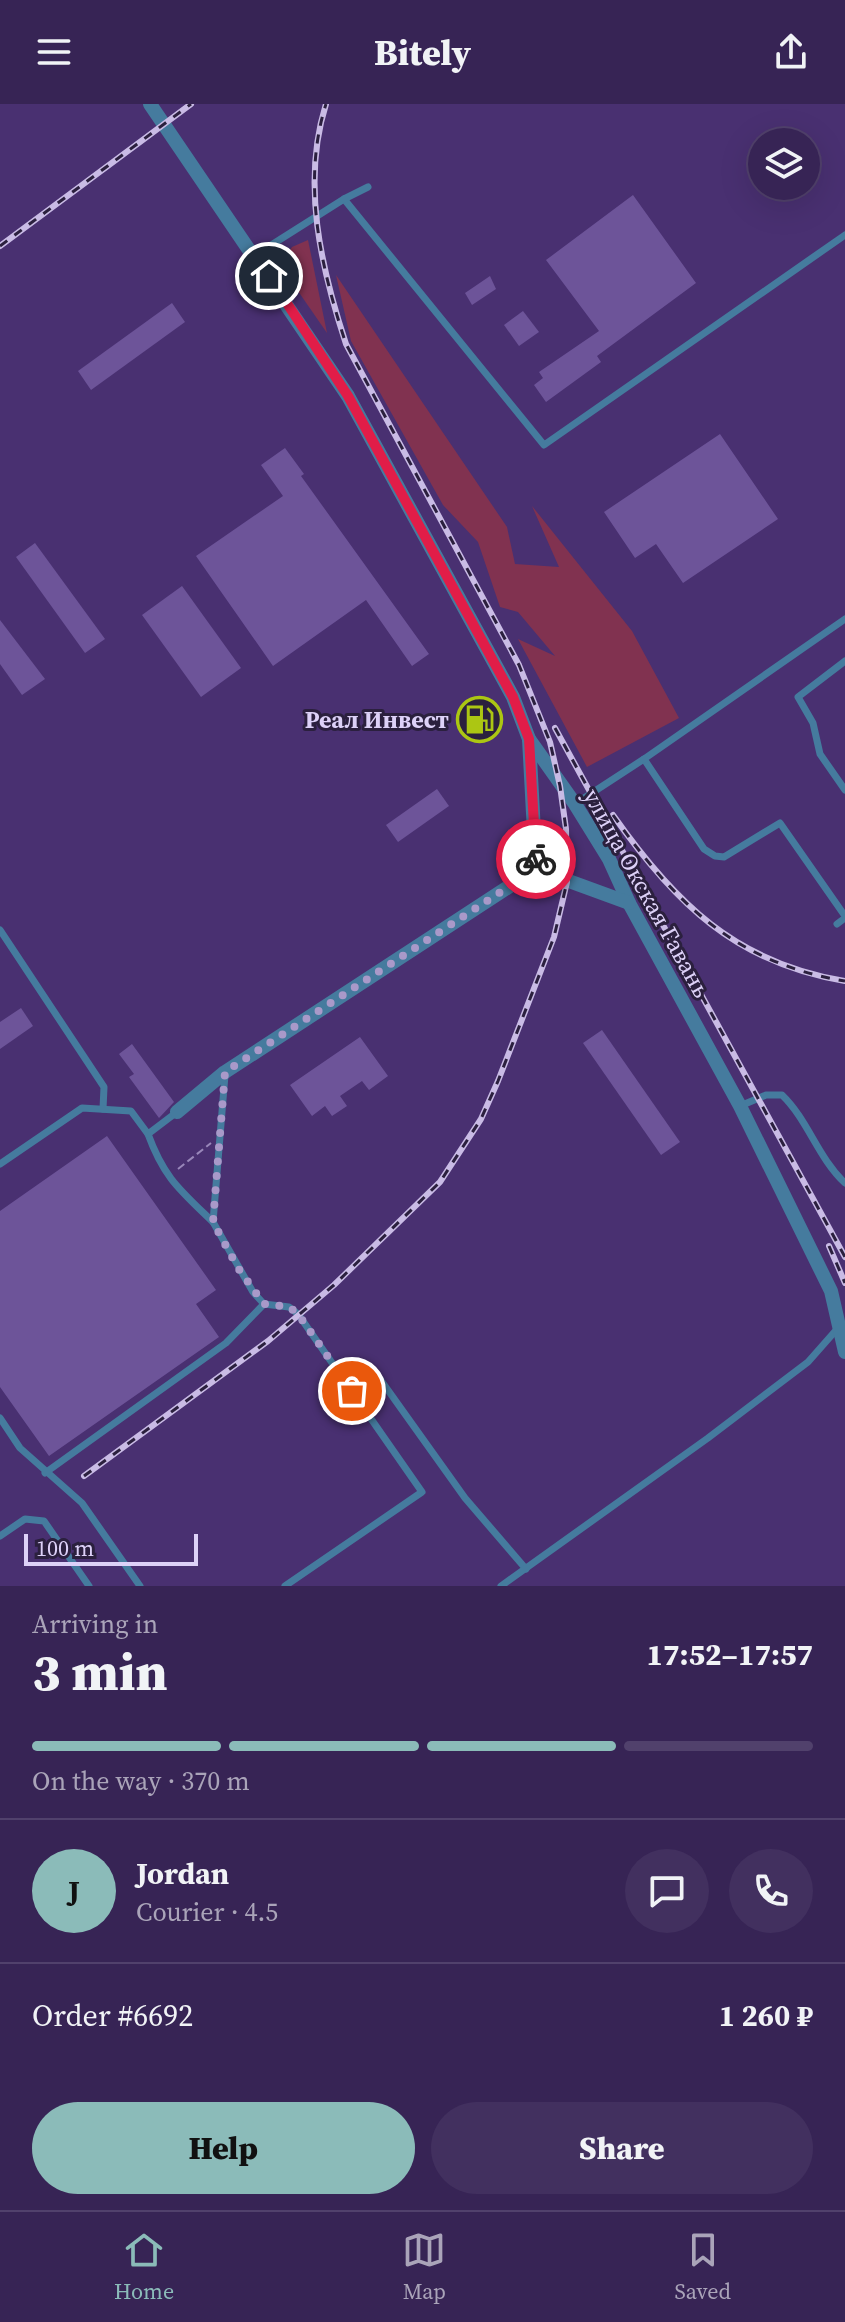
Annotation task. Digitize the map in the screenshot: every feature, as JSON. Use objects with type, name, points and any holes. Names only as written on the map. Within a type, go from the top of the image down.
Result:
[{"type":"street","name":"улица Окская Гавань","points":[[150,104],[348,396],[513,697],[529,739],[609,859],[629,903],[740,1106],[831,1291],[845,1352]]},
{"type":"street","points":[[529,739],[536,869]]},
{"type":"street","points":[[536,869],[629,903]]},
{"type":"street","points":[[177,1112],[225,1072],[536,869]]},
{"type":"lane","points":[[254,256],[368,187]]},
{"type":"lane","points":[[344,199],[544,445],[845,235]]},
{"type":"lane","points":[[575,804],[845,619]]},
{"type":"lane","points":[[845,661],[798,697],[813,723],[820,754],[845,790]]},
{"type":"lane","points":[[644,759],[704,849],[715,856],[724,857],[780,823],[845,917],[837,924]]},
{"type":"lane","points":[[0,930],[104,1087],[103,1109]]},
{"type":"lane","points":[[213,1222],[225,1072]]},
{"type":"lane","points":[[740,1106],[766,1095],[782,1095],[796,1108],[819,1148],[845,1183]]},
{"type":"lane","points":[[0,1164],[82,1108],[131,1111],[148,1134],[168,1177],[213,1222],[238,1268],[264,1304],[289,1307],[298,1314],[422,1492],[285,1586]]},
{"type":"lane","points":[[148,1134],[177,1112]]},
{"type":"lane","points":[[45,1473],[226,1343],[264,1304]]},
{"type":"lane","points":[[501,1586],[808,1362],[838,1328]]},
{"type":"lane","points":[[380,1379],[465,1498],[526,1569]]},
{"type":"lane","points":[[0,1418],[20,1448],[82,1503],[140,1586]]},
{"type":"lane","points":[[0,1536],[25,1519],[44,1521],[89,1586]]},
{"type":"path","points":[[168,1177],[219,1137]]},
{"type":"shaded area","points":[[308,240],[327,333],[280,265],[292,247]]},
{"type":"shaded area","points":[[336,275],[507,527],[515,564],[559,567],[532,506],[632,631],[679,718],[587,767],[518,639],[555,656],[518,612],[500,607],[478,542],[443,505],[351,341]]},
{"type":"building","points":[[633,195],[696,283],[597,356],[601,362],[546,402],[534,385],[543,378],[539,372],[599,331],[546,260]]},
{"type":"building","points":[[490,276],[496,289],[472,305],[465,293]]},
{"type":"building","points":[[172,303],[185,322],[91,390],[78,371]]},
{"type":"building","points":[[523,311],[539,332],[519,346],[504,325]]},
{"type":"building","points":[[720,434],[778,519],[683,583],[656,544],[635,558],[604,512]]},
{"type":"building","points":[[285,448],[304,474],[301,476],[429,654],[412,666],[366,600],[273,666],[196,556],[283,496],[261,465]]},
{"type":"building","points":[[35,543],[105,639],[85,653],[16,557]]},
{"type":"building","points":[[182,586],[241,668],[201,697],[142,615]]},
{"type":"building","points":[[0,620],[45,679],[22,695],[0,664]]},
{"type":"building","points":[[437,789],[449,806],[398,842],[386,825]]},
{"type":"building","points":[[21,1008],[33,1026],[0,1049],[0,1022]]},
{"type":"building","points":[[602,1030],[680,1142],[661,1155],[583,1043]]},
{"type":"building","points":[[360,1037],[388,1076],[369,1090],[362,1081],[340,1096],[347,1106],[332,1116],[325,1106],[312,1116],[290,1085]]},
{"type":"building","points":[[132,1044],[174,1102],[159,1118],[129,1077],[134,1074],[119,1054]]},
{"type":"building","points":[[107,1136],[216,1290],[196,1304],[219,1337],[49,1456],[0,1387],[0,1211]]},
{"type":"railway","points":[[0,246],[191,104]]},
{"type":"railway","points":[[84,1476],[268,1341],[334,1285],[440,1182],[481,1119],[498,1081],[554,937],[567,882],[566,829],[560,786],[550,742],[519,665],[346,344],[337,315],[322,255],[315,195],[315,164],[326,104]]},
{"type":"railway","points":[[555,728],[845,1257]]},
{"type":"railway","points":[[613,815],[660,875],[711,924],[739,944],[771,960],[845,981]]},
{"type":"railway","points":[[829,1246],[845,1283]]},
{"type":"way so far","points":[[352,1391],[298,1314],[289,1307],[264,1304],[253,1292],[213,1222],[225,1072],[536,869],[536,859]]},
{"type":"place","name":"Реал Инвест","points":[[480,719]]},
{"type":"route","points":[[269,276],[348,396],[513,697],[529,739],[536,859]]}]
